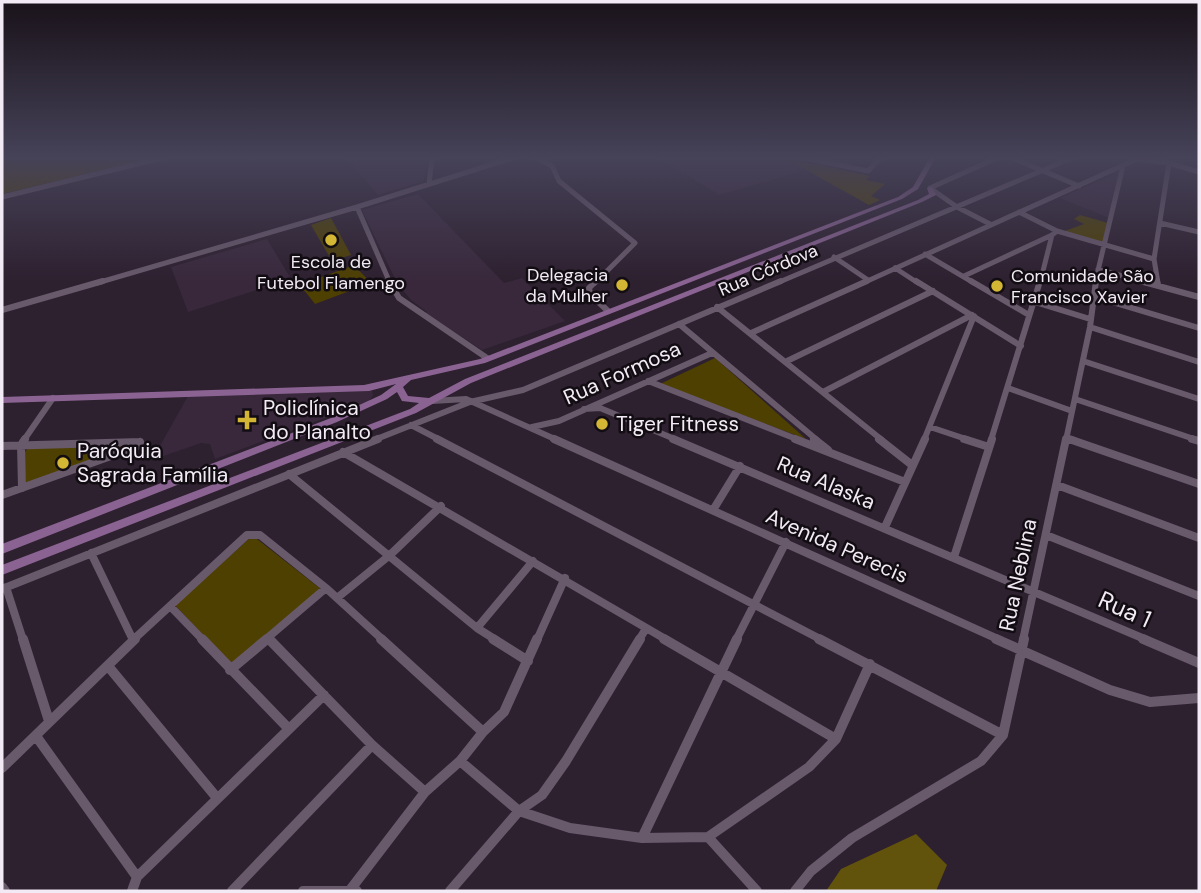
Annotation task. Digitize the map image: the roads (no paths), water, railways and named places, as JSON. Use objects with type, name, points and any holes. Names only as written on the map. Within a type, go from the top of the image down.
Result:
[{"type":"main road","points":[[365,388],[487,358],[896,199]]},
{"type":"main road","points":[[2,570],[432,401],[456,387],[925,199]]},
{"type":"main road","points":[[442,370],[453,374],[456,387]]},
{"type":"main road","points":[[2,549],[334,420],[400,387],[410,378]]},
{"type":"main road","points":[[400,387],[402,396],[407,400],[432,401]]},
{"type":"main road","points":[[2,400],[400,387]]},
{"type":"street","points":[[2,310],[383,199]]},
{"type":"street","points":[[581,199],[635,243],[589,288],[590,294],[608,311]]},
{"type":"street","points":[[946,199],[990,224]]},
{"type":"street","name":"Rua Córdova","points":[[468,401],[523,390],[975,199]]},
{"type":"street","points":[[751,333],[1050,199]]},
{"type":"street","name":"Rua Neblina","points":[[795,891],[811,871],[852,838],[981,761],[1003,735],[1083,361],[1092,296],[1116,199]]},
{"type":"street","points":[[1158,285],[1154,259],[1164,199]]},
{"type":"street","points":[[357,207],[388,279],[400,298],[487,358]]},
{"type":"street","points":[[1019,212],[1055,233],[1154,259]]},
{"type":"street","points":[[1160,223],[1199,232]]},
{"type":"street","points":[[964,276],[1055,233]]},
{"type":"street","points":[[954,557],[1055,233]]},
{"type":"street","points":[[925,254],[1029,315]]},
{"type":"street","points":[[834,257],[868,280]]},
{"type":"street","points":[[895,268],[1021,346]]},
{"type":"street","points":[[1098,269],[1199,295]]},
{"type":"street","points":[[787,361],[933,291]]},
{"type":"street","points":[[1092,296],[1199,328]]},
{"type":"street","points":[[1035,302],[1199,362]]},
{"type":"street","points":[[717,307],[787,361],[912,465]]},
{"type":"street","points":[[823,392],[973,316]]},
{"type":"street","points":[[885,527],[930,428],[973,316]]},
{"type":"street","points":[[679,324],[833,455]]},
{"type":"street","name":"Rua Formosa","points":[[545,430],[608,398],[712,352]]},
{"type":"street","points":[[1083,361],[1199,399]]},
{"type":"street","points":[[648,381],[905,482]]},
{"type":"street","name":"Avenida Perecis","points":[[456,387],[468,401]]},
{"type":"street","points":[[1008,388],[1072,411]]},
{"type":"street","points":[[2,451],[20,445],[53,398]]},
{"type":"street","points":[[604,410],[608,398]]},
{"type":"street","points":[[1075,399],[1199,441]]},
{"type":"street","name":"Avenida Perecis","points":[[432,401],[468,401],[527,427],[545,430],[713,510],[1128,696],[1150,702],[1199,698]]},
{"type":"street","points":[[49,721],[4,588],[468,401]]},
{"type":"street","name":"Rua Alaska","points":[[584,410],[604,410],[1034,591]]},
{"type":"street","points":[[411,425],[1003,735]]},
{"type":"street","points":[[930,428],[989,447]]},
{"type":"street","points":[[1067,438],[1199,484]]},
{"type":"street","points":[[2,446],[140,442],[136,447],[2,495]]},
{"type":"street","points":[[20,445],[22,488]]},
{"type":"street","points":[[343,452],[441,506],[719,673],[836,739]]},
{"type":"street","points":[[713,510],[740,466]]},
{"type":"street","points":[[289,474],[477,628],[528,661]]},
{"type":"street","points":[[1057,485],[1199,538]]},
{"type":"street","points":[[337,598],[390,555],[441,506]]},
{"type":"street","points":[[2,768],[133,640],[247,535],[260,535],[337,598],[483,732]]},
{"type":"street","points":[[1046,535],[1199,596]]},
{"type":"street","points":[[642,838],[719,673],[786,542]]},
{"type":"street","points":[[91,553],[133,640]]},
{"type":"street","points":[[477,628],[533,561]]},
{"type":"street","points":[[303,891],[353,890],[425,792],[460,761],[503,712],[565,579]]},
{"type":"street","points":[[230,670],[326,589]]},
{"type":"street","name":"Rua 1","points":[[1034,591],[1199,663]]},
{"type":"street","points":[[170,606],[288,728]]},
{"type":"street","points":[[450,891],[519,811],[542,795],[566,761],[645,629]]},
{"type":"street","points":[[269,639],[372,744],[425,792]]},
{"type":"street","points":[[460,761],[519,811],[570,828],[642,838],[708,836],[809,768],[836,739],[870,664]]},
{"type":"street","points":[[108,666],[217,798]]},
{"type":"street","points":[[132,891],[136,877],[324,695]]},
{"type":"street","points":[[36,736],[136,877]]},
{"type":"street","points":[[232,891],[372,744]]},
{"type":"street","points":[[708,836],[757,891]]},
{"type":"street","points":[[2,887],[5,891]]},
{"type":"place","name":"Escola de Futebol Flamengo","points":[[331,240]]},
{"type":"place","name":"Delegacia da Mulher","points":[[622,285]]},
{"type":"place","name":"Comunidade São Francisco Xavier","points":[[997,286]]},
{"type":"place","name":"Policlínica do Planalto","points":[[247,420]]},
{"type":"place","name":"Tiger Fitness","points":[[602,424]]},
{"type":"place","name":"Paróquia Sagrada Família","points":[[63,463]]}]
